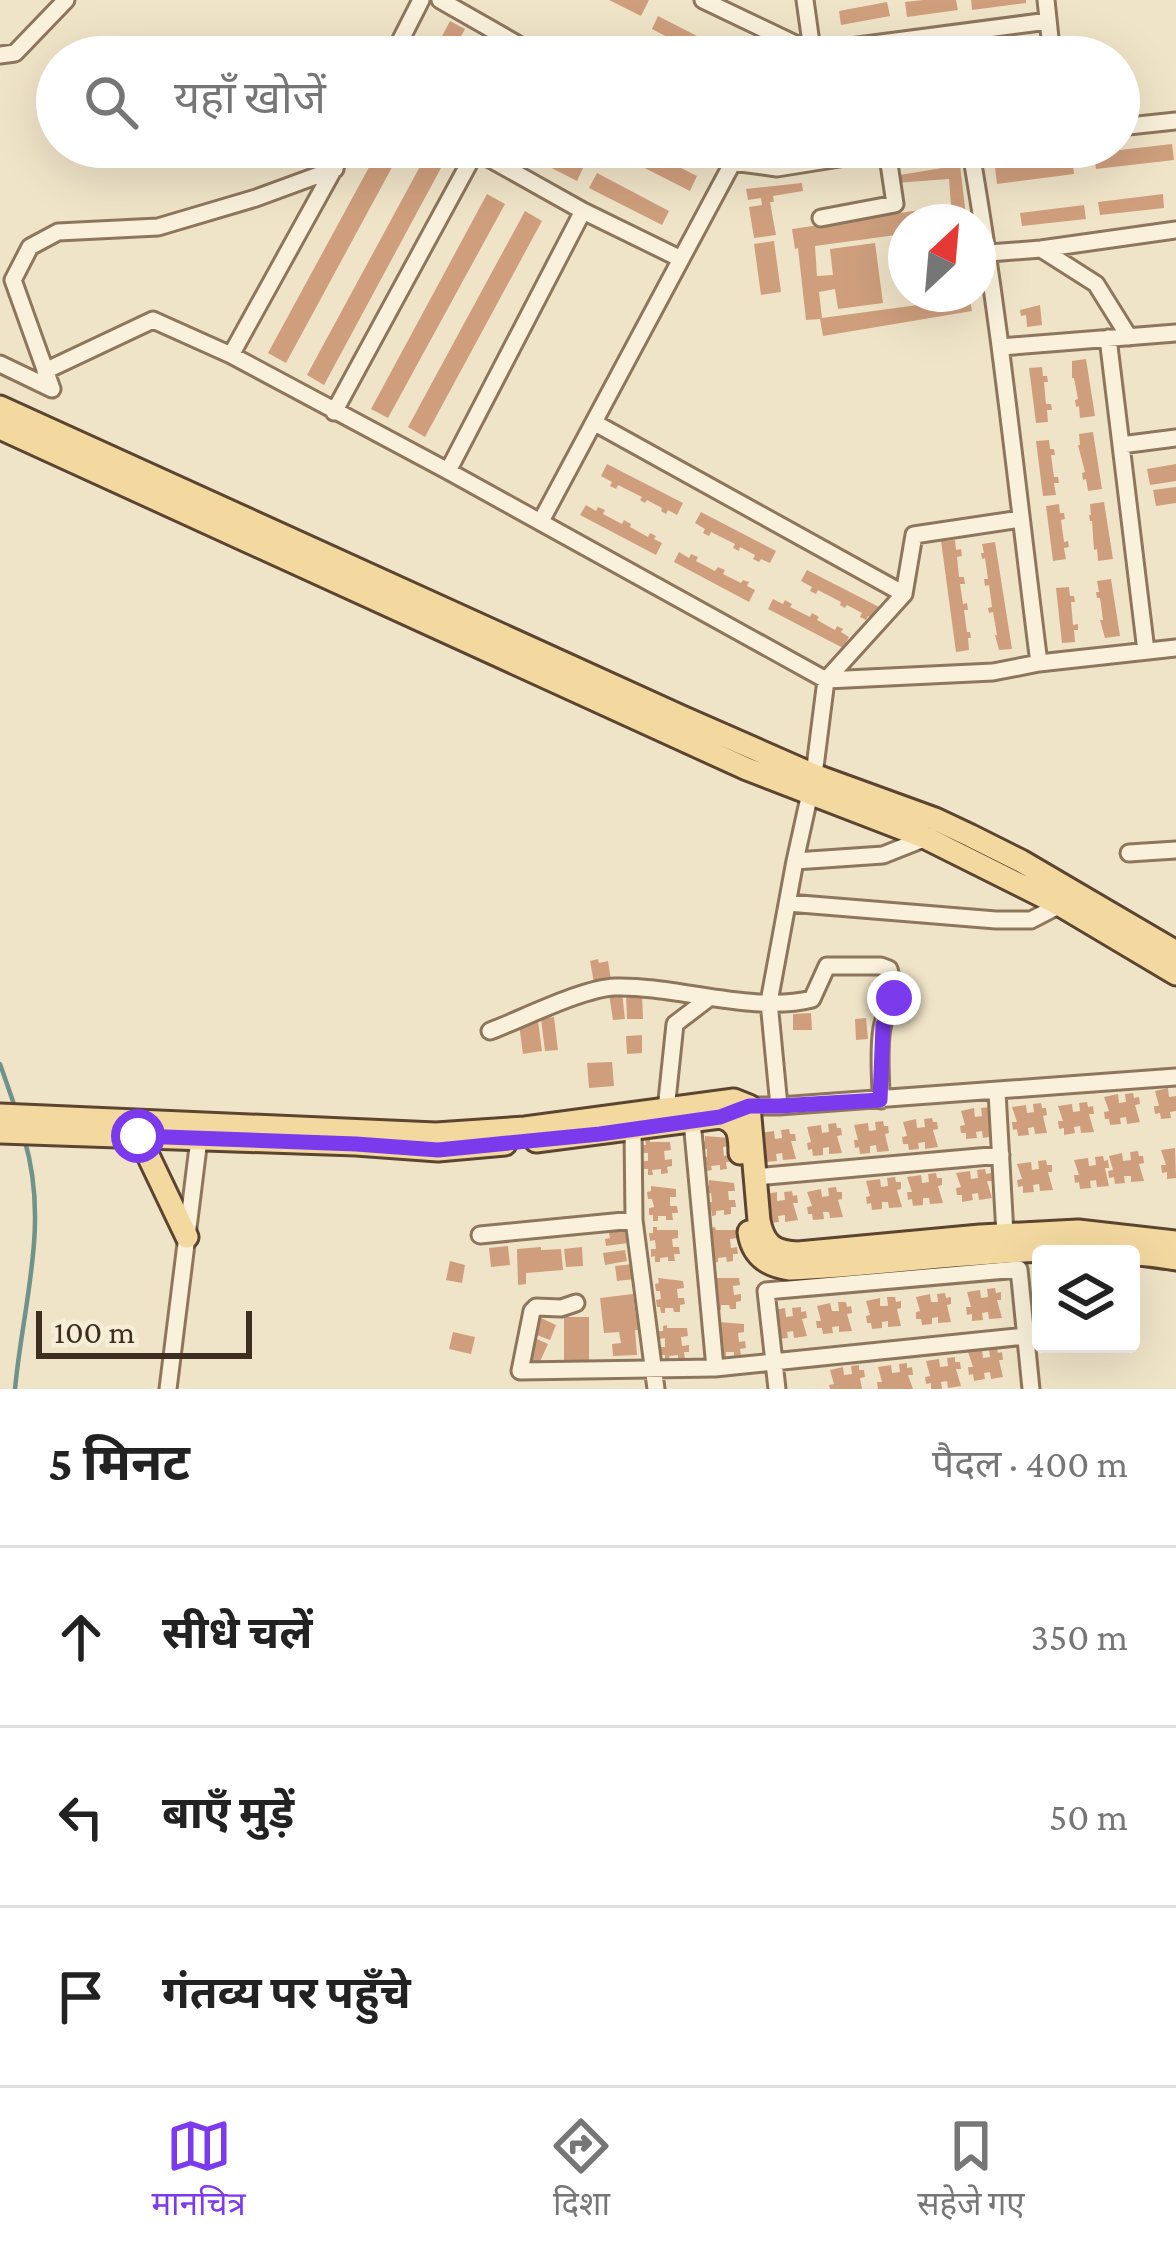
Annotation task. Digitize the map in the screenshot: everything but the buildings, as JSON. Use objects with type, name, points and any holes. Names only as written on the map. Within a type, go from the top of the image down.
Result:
[{"type":"main road","points":[[0,407],[475,633],[747,769],[812,785],[1021,861],[1176,952]]},
{"type":"main road","points":[[0,428],[475,633]]},
{"type":"main road","points":[[930,829],[1176,974]]},
{"type":"main road","points":[[0,1115],[60,1125],[436,1134],[525,1128],[740,1101],[749,1106],[761,1230],[776,1251],[1085,1248],[1176,1258]]},
{"type":"main road","points":[[200,1131],[438,1150],[720,1117],[737,1128],[749,1239],[770,1265],[803,1268],[1014,1251],[1078,1231],[1176,1242]]},
{"type":"main road","points":[[0,1132],[60,1125]]},
{"type":"main road","points":[[135,1128],[187,1237]]},
{"type":"street","points":[[0,55],[15,52],[65,0]]},
{"type":"street","points":[[403,36],[421,0]]},
{"type":"street","points":[[440,0],[500,36]]},
{"type":"street","points":[[703,0],[775,36]]},
{"type":"street","points":[[805,0],[810,36]]},
{"type":"street","points":[[1046,0],[1050,36]]},
{"type":"street","points":[[944,36],[1048,21]]},
{"type":"street","points":[[1140,125],[1176,121]]},
{"type":"street","points":[[334,412],[467,168]]},
{"type":"street","points":[[509,168],[681,259]]},
{"type":"street","points":[[541,521],[730,168]]},
{"type":"street","points":[[821,218],[895,204],[890,168]]},
{"type":"street","points":[[974,168],[980,204]]},
{"type":"street","points":[[231,355],[335,169]]},
{"type":"street","points":[[0,364],[52,389],[13,280],[29,247],[58,232],[158,227],[335,169]]},
{"type":"street","points":[[448,471],[583,211]]},
{"type":"street","points":[[996,252],[1176,230]]},
{"type":"street","points":[[1040,249],[1096,284],[1129,337]]},
{"type":"street","points":[[996,308],[1039,663]]},
{"type":"street","points":[[46,371],[152,320],[231,355],[826,680],[993,672],[1176,648]]},
{"type":"street","points":[[1001,347],[1176,333]]},
{"type":"street","points":[[1108,338],[1146,651]]},
{"type":"street","points":[[596,423],[904,594]]},
{"type":"street","points":[[1121,446],[1176,438]]},
{"type":"street","points":[[779,1106],[769,1002],[812,785],[826,680],[904,594],[914,536],[1020,519]]},
{"type":"street","points":[[795,861],[883,855],[930,829]]},
{"type":"street","points":[[1129,853],[1176,850]]},
{"type":"street","points":[[788,903],[996,920],[1031,920],[1060,905]]},
{"type":"street","points":[[490,1031],[608,988],[769,1002],[812,999],[827,966],[881,966],[890,969],[894,998],[883,1025],[880,1100]]},
{"type":"street","points":[[666,1110],[675,1024],[709,998]]},
{"type":"street","points":[[720,1117],[749,1106],[1176,1077]]},
{"type":"street","points":[[997,1092],[1031,1389]]},
{"type":"street","points":[[692,1121],[715,1367]]},
{"type":"street","points":[[633,1129],[634,1220],[656,1389]]},
{"type":"street","points":[[167,1389],[200,1131]]},
{"type":"street","points":[[755,1177],[1001,1155]]},
{"type":"street","points":[[480,1234],[634,1220]]},
{"type":"street","points":[[777,1389],[766,1291],[1014,1251]]},
{"type":"street","points":[[576,1303],[532,1311],[520,1371],[715,1367],[1025,1336]]},
{"type":"waterway","points":[[0,1064],[16,1110]]},
{"type":"waterway","points":[[15,1389],[35,1232],[35,1201],[24,1138]]},
{"type":"route","points":[[138,1136],[438,1150],[600,1134],[720,1117],[749,1106],[880,1100],[883,1025],[894,998]]}]
